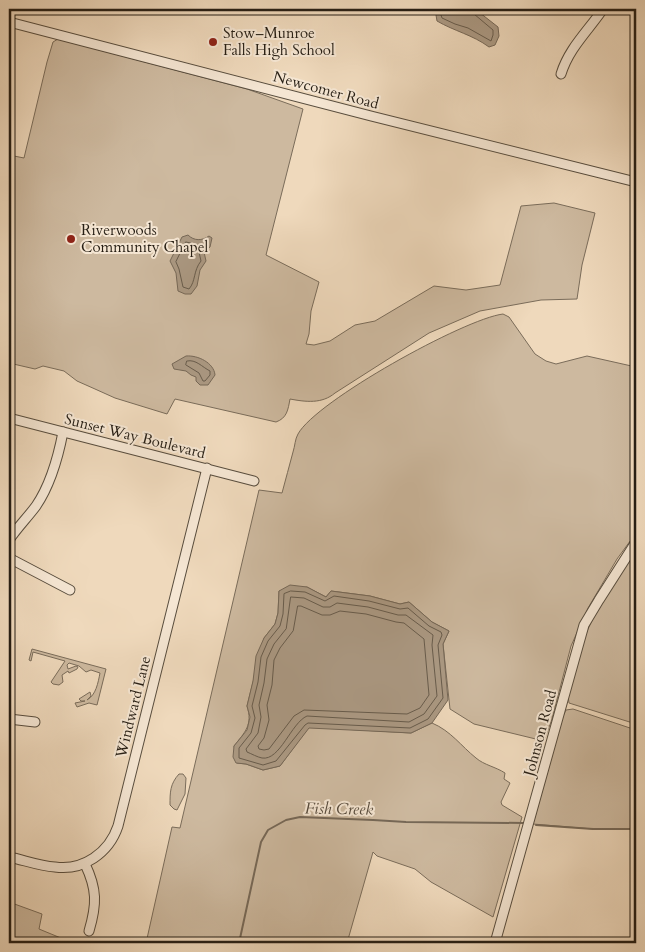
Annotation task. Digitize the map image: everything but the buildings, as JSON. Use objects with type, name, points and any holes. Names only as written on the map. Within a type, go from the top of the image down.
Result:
[{"type":"street","points":[[561,74],[575,43],[603,9]]},
{"type":"street","name":"Newcomer Road","points":[[9,22],[636,182]]},
{"type":"street","name":"Sunset Way Boulevard","points":[[9,418],[254,480]]},
{"type":"street","points":[[9,540],[47,487],[63,432]]},
{"type":"street","name":"Windward Lane","points":[[9,857],[54,867],[84,864],[96,858],[107,847],[118,826],[207,468]]},
{"type":"street","name":"Johnson Road","points":[[495,943],[584,625],[636,542]]},
{"type":"street","points":[[9,558],[70,590]]},
{"type":"street","points":[[9,719],[35,722]]},
{"type":"street","points":[[84,864],[93,883],[95,897],[94,916],[90,931]]},
{"type":"shaded area","points":[[58,39],[247,89],[303,109],[266,255],[319,282],[311,311],[306,344],[314,345],[330,341],[355,325],[375,321],[434,286],[466,290],[500,285],[521,206],[554,203],[595,213],[582,265],[577,299],[541,300],[480,311],[429,333],[330,397],[319,401],[290,399],[285,416],[276,422],[175,399],[167,414],[115,398],[77,381],[64,371],[43,366],[35,369],[9,363],[9,155],[24,158],[47,62],[53,42]]},
{"type":"shaded area","points":[[503,314],[509,317],[535,354],[546,361],[556,364],[587,356],[636,367],[636,533],[617,559],[588,608],[571,646],[552,719],[544,741],[474,724],[450,709],[443,644],[449,631],[432,622],[409,602],[400,604],[370,596],[331,591],[326,597],[307,587],[279,591],[278,613],[275,624],[264,638],[247,706],[249,718],[247,728],[234,746],[237,763],[263,770],[280,766],[309,727],[411,733],[432,723],[439,726],[479,760],[505,773],[504,779],[510,783],[501,802],[502,805],[522,817],[493,917],[431,882],[415,869],[377,856],[373,852],[347,943],[146,943],[172,827],[180,828],[259,490],[282,493],[298,434],[310,420],[332,402],[360,383],[426,345],[484,319]]},
{"type":"shaded area","points":[[636,551],[636,724],[569,703],[568,695],[581,648],[593,618]]},
{"type":"shaded area","points":[[32,649],[106,669],[97,705],[89,703],[77,707],[75,703],[85,701],[79,699],[90,692],[91,696],[87,700],[93,695],[100,673],[91,670],[86,672],[79,666],[69,663],[67,665],[68,669],[76,666],[78,667],[77,669],[62,675],[63,682],[59,685],[53,684],[51,682],[65,661],[33,652],[31,661],[29,660]]},
{"type":"shaded area","points":[[573,709],[636,730],[636,829],[593,829],[533,824],[563,716],[566,710]]},
{"type":"shaded area","points":[[179,774],[183,774],[186,778],[185,794],[177,810],[170,805],[170,796],[172,785]]},
{"type":"shaded area","points":[[9,902],[42,914],[39,929],[73,943],[9,943]]},
{"type":"water","points":[[435,9],[475,9],[498,27],[499,36],[495,45],[489,47],[477,39],[437,21]]},
{"type":"water","points":[[188,235],[198,240],[209,236],[212,238],[210,247],[204,252],[206,261],[200,270],[197,286],[191,294],[185,294],[178,291],[176,273],[170,261],[182,237]]},
{"type":"water","points":[[186,356],[200,358],[209,363],[215,375],[208,385],[200,385],[196,381],[196,377],[186,371],[174,369],[172,364]]},
{"type":"water","points":[[290,585],[307,587],[326,597],[331,591],[370,596],[400,604],[409,602],[432,622],[449,631],[443,644],[448,700],[432,723],[411,733],[309,728],[280,766],[263,770],[246,764],[236,763],[233,757],[234,746],[247,730],[250,717],[247,706],[256,656],[264,638],[275,624],[278,613],[279,591]]},
{"type":"waterway","name":"Fish Creek","points":[[239,943],[261,842],[268,830],[286,820],[300,817],[406,822],[524,823]]},
{"type":"waterway","name":"Fish Creek","points":[[536,825],[593,829],[636,829]]},
{"type":"place","name":"Stow–Munroe Falls High School","points":[[213,42]]},
{"type":"place","name":"Riverwoods Community Chapel","points":[[71,239]]}]
